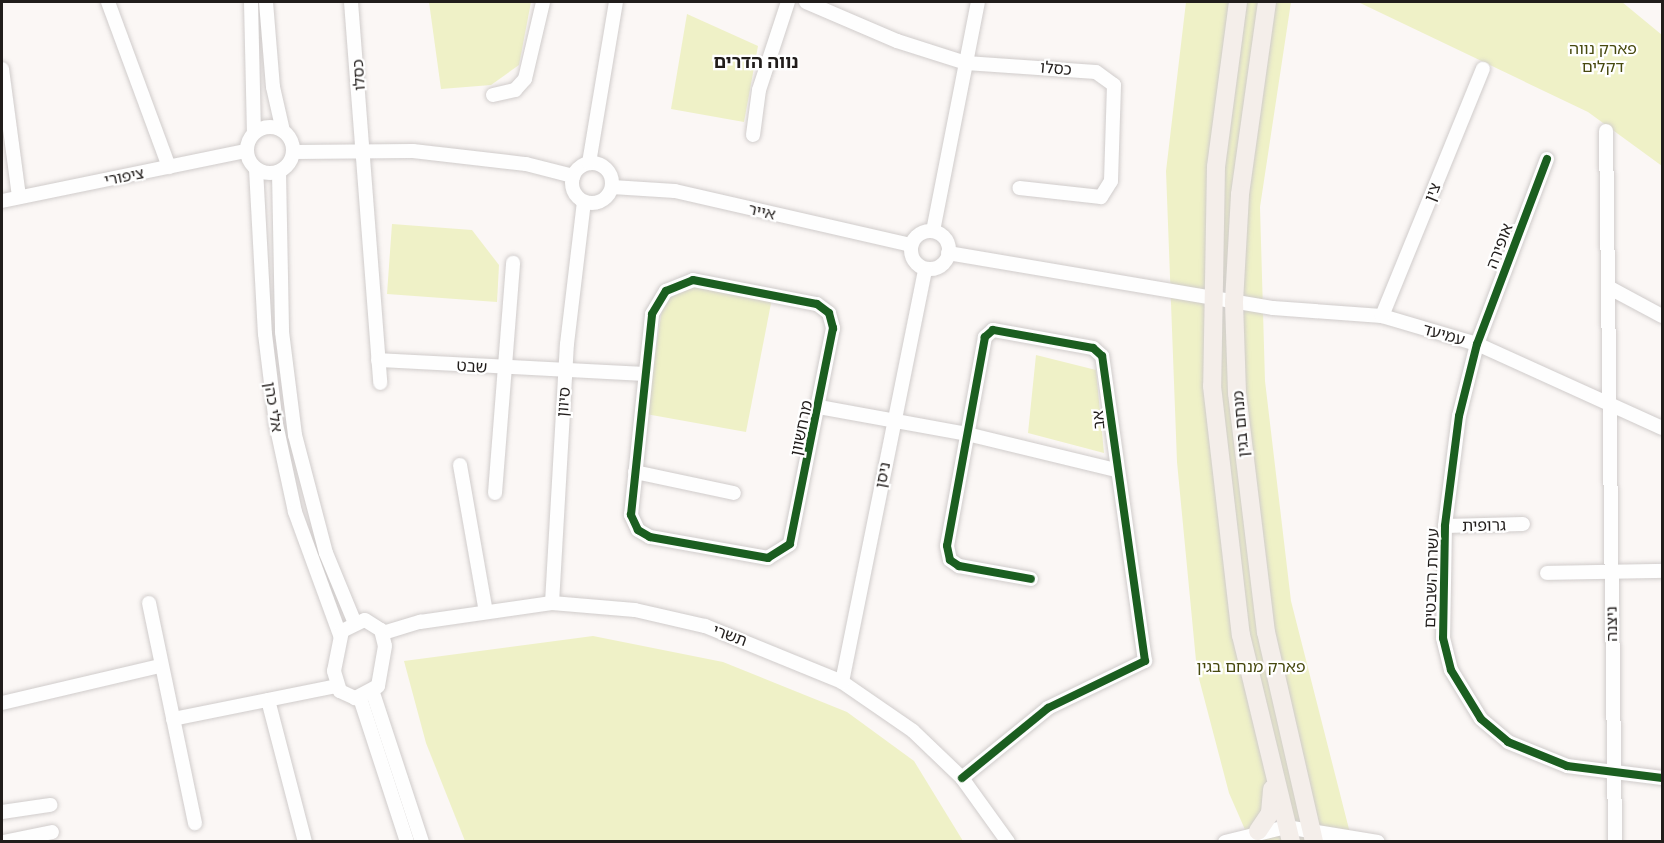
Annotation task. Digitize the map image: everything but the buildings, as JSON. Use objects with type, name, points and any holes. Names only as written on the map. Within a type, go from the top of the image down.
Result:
[{"type":"main road","name":"מנחם בגין","points":[[1238,2],[1216,167],[1212,386],[1227,544],[1273,775],[1288,834]]},
{"type":"main road","name":"מנחם בגין","points":[[1267,2],[1240,195],[1234,302],[1253,554],[1312,835]]},
{"type":"main road","points":[[1258,831],[1270,813],[1273,775]]},
{"type":"street","points":[[108,2],[169,167]]},
{"type":"street","points":[[250,2],[254,132],[246,151],[256,169],[279,172],[293,152]]},
{"type":"street","points":[[266,2],[273,87],[283,131],[293,152]]},
{"type":"street","name":"כסלו","points":[[351,2],[380,383]]},
{"type":"street","points":[[493,95],[515,90],[525,79],[543,2]]},
{"type":"street","points":[[590,163],[607,169],[612,187],[602,201],[584,202],[572,188],[573,176],[590,163],[616,2]]},
{"type":"street","points":[[753,135],[759,90],[788,2]]},
{"type":"street","name":"כסלו","points":[[806,2],[897,41],[966,63],[1096,72],[1114,85],[1111,181],[1101,197],[1018,188]]},
{"type":"street","points":[[933,231],[978,2]]},
{"type":"street","points":[[2,69],[19,197]]},
{"type":"street","name":"צין","points":[[1382,316],[1483,69]]},
{"type":"street","points":[[254,132],[269,126],[283,131]]},
{"type":"street","points":[[1606,131],[1611,406]]},
{"type":"street","points":[[293,152],[363,149],[472,157],[573,176]]},
{"type":"street","name":"ציפורי","points":[[2,201],[246,151]]},
{"type":"street","name":"אופירה","points":[[1477,344],[1546,159]]},
{"type":"street","name":"אלי כהן","points":[[256,169],[265,334],[276,424],[295,512],[340,635]]},
{"type":"street","name":"אלי כהן","points":[[279,172],[280,309],[293,424],[326,553],[354,621]]},
{"type":"street","name":"אייר","points":[[612,187],[675,191],[911,245]]},
{"type":"street","name":"סיוון","points":[[552,603],[566,371],[584,202]]},
{"type":"street","points":[[933,231],[943,237],[948,253],[943,264],[925,269],[915,262],[911,245],[922,232],[933,231]]},
{"type":"street","points":[[948,253],[1212,298]]},
{"type":"street","points":[[495,493],[513,263]]},
{"type":"street","name":"ניסן","points":[[842,682],[925,269]]},
{"type":"street","name":"מרחשוון","points":[[635,472],[631,515],[638,530],[680,544],[768,558],[790,544],[833,328],[829,313],[817,304],[769,292],[720,281],[693,280],[666,291],[652,314],[643,374]]},
{"type":"street","points":[[1608,287],[1662,316]]},
{"type":"street","name":"עמיעד","points":[[1212,298],[1382,316],[1477,344],[1662,428]]},
{"type":"street","name":"אב","points":[[962,778],[1048,708],[1145,661],[1116,470],[1107,370],[1093,348],[993,330],[985,337],[947,546],[950,560],[1031,579]]},
{"type":"street","name":"עשרת השבטים","points":[[1477,344],[1459,416],[1445,526],[1443,638],[1451,670],[1481,719],[1508,742],[1547,758],[1614,773],[1662,778]]},
{"type":"street","name":"שבט","points":[[378,360],[643,374]]},
{"type":"street","points":[[643,374],[635,472],[734,493]]},
{"type":"street","name":"ניצנה","points":[[1611,406],[1610,568],[1615,842]]},
{"type":"street","points":[[819,407],[967,434],[1116,470]]},
{"type":"street","points":[[460,465],[486,612]]},
{"type":"street","name":"גרופית","points":[[1445,526],[1523,524]]},
{"type":"street","points":[[1547,573],[1610,568],[1662,570]]},
{"type":"street","points":[[149,603],[160,666],[195,823]]},
{"type":"street","name":"תשרי","points":[[382,633],[486,612],[552,603],[635,610],[705,626],[842,682],[913,731],[962,778],[1008,842]]},
{"type":"street","points":[[337,686],[340,635],[354,621],[375,623],[382,633],[381,678],[366,696]]},
{"type":"street","points":[[2,703],[160,666]]},
{"type":"street","points":[[173,718],[337,686],[366,696],[422,842]]},
{"type":"street","points":[[366,696],[407,842]]},
{"type":"street","points":[[268,700],[305,842]]},
{"type":"street","points":[[2,812],[50,805]]},
{"type":"street","points":[[1225,842],[1258,831],[1378,842]]},
{"type":"street","points":[[3,842],[52,832]]},
{"type":"green space","points":[[429,2],[531,2],[519,65],[491,85],[441,89]]},
{"type":"green space","name":"פארק מנחם בגין","points":[[1186,2],[1291,2],[1260,207],[1265,381],[1291,601],[1352,841],[1250,841],[1229,793],[1197,671],[1177,462],[1166,171]]},
{"type":"green space","name":"פארק נווה דקלים","points":[[1358,2],[1622,2],[1662,35],[1662,166],[1588,112]]},
{"type":"green space","points":[[687,14],[758,46],[744,122],[671,109]]},
{"type":"green space","points":[[392,224],[472,230],[499,265],[497,302],[387,294]]},
{"type":"green space","points":[[700,280],[773,293],[746,432],[646,414],[663,303],[677,289]]},
{"type":"green space","points":[[1036,355],[1096,370],[1104,453],[1028,433]]},
{"type":"green space","points":[[593,636],[723,662],[847,712],[914,761],[963,841],[465,841],[426,743],[404,661]]},
{"type":"cycle path","points":[[1547,159],[1477,344],[1459,416],[1445,526],[1443,638],[1451,670],[1481,719],[1508,742],[1567,766],[1662,778]]},
{"type":"cycle path","points":[[693,280],[817,304],[829,313],[833,328],[790,544],[768,558],[650,537],[638,530],[631,515],[652,314],[666,291],[693,280]]},
{"type":"cycle path","points":[[962,778],[1048,708],[1145,661],[1102,356],[1093,348],[993,330],[985,337],[947,546],[950,560],[959,566],[1031,579]]},
{"type":"district","name":"נווה הדרים","points":[[756,61]]}]
